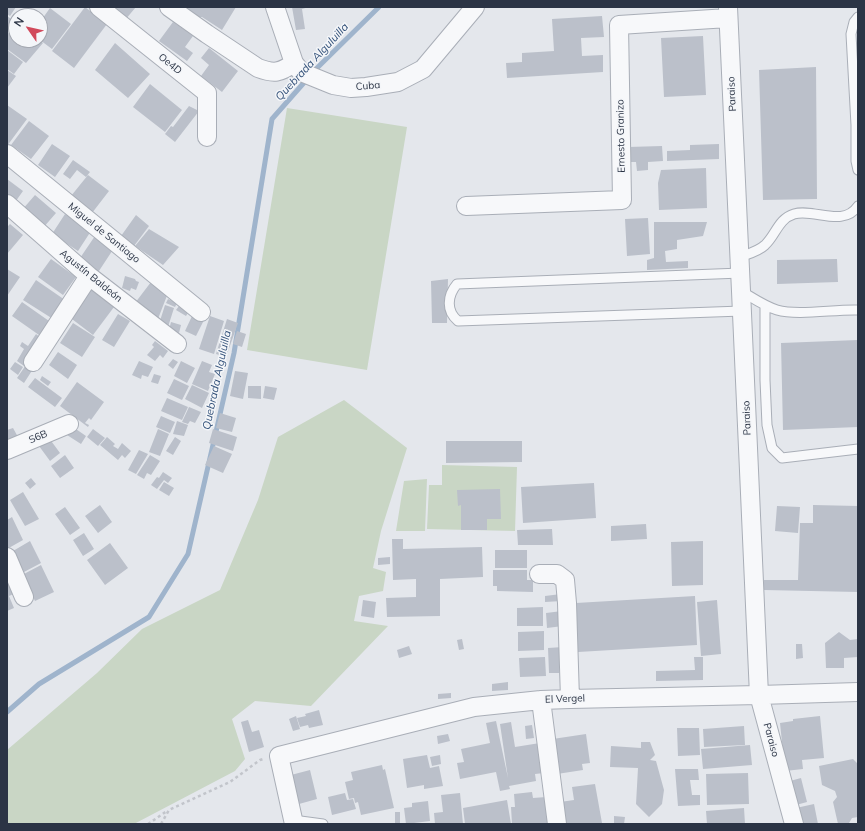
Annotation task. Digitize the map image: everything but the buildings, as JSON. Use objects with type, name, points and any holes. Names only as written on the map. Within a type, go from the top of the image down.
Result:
[{"type":"street","name":"Oe4D","points":[[99,7],[207,93],[207,137]]},
{"type":"street","points":[[170,7],[206,34],[258,68],[266,71],[282,71],[294,64],[275,7]]},
{"type":"street","name":"Cuba","points":[[294,64],[301,72],[333,85],[351,88],[366,88],[398,82],[423,69],[475,7]]},
{"type":"street","name":"Ernesto Granizo","points":[[466,206],[622,200],[619,25],[728,12]]},
{"type":"street","name":"Paraiso","points":[[728,12],[742,291],[759,695],[794,824]]},
{"type":"street","name":"Miguel de Santiago","points":[[7,154],[201,312]]},
{"type":"street","name":"Agustín Baldeón","points":[[7,204],[88,276],[177,344]]},
{"type":"street","points":[[33,362],[88,276]]},
{"type":"street","name":"S6B","points":[[7,450],[69,424]]},
{"type":"street","points":[[7,557],[24,597]]},
{"type":"street","points":[[539,574],[557,574],[565,580],[570,699]]},
{"type":"street","name":"El Vergel","points":[[279,756],[474,708],[541,700],[858,692]]},
{"type":"street","points":[[541,700],[557,824]]},
{"type":"street","points":[[279,756],[293,822]]},
{"type":"lane","points":[[858,17],[854,22],[851,34],[855,50],[856,161],[858,170]]},
{"type":"lane","points":[[742,311],[458,321],[452,316],[449,305],[451,291],[457,284],[740,265],[765,246],[784,219],[792,214],[801,212],[830,216],[844,216],[854,213],[858,206]]},
{"type":"lane","points":[[742,291],[765,305],[779,310],[802,312],[858,310]]},
{"type":"lane","points":[[765,305],[765,380],[767,426],[772,448],[782,458],[858,449]]},
{"type":"lane","points":[[293,822],[323,824]]},
{"type":"path","points":[[148,824],[169,810],[230,782],[260,760],[279,756]]},
{"type":"path","points":[[161,824],[169,810]]},
{"type":"green space","points":[[287,108],[407,127],[367,370],[247,350]]},
{"type":"green space","points":[[344,400],[407,448],[381,531],[373,568],[386,572],[383,591],[359,596],[354,621],[388,626],[311,706],[255,701],[232,719],[245,759],[235,771],[134,824],[7,824],[7,750],[97,673],[142,629],[220,590],[258,500],[278,437]]},
{"type":"green space","points":[[442,465],[517,467],[515,531],[427,529],[429,485],[442,485]]},
{"type":"green space","points":[[427,479],[425,531],[396,531],[404,481]]},
{"type":"waterway","name":"Quebrada Alguluilla","points":[[7,712],[39,684],[149,617],[188,554],[234,353],[272,119],[316,69],[379,7]]}]
